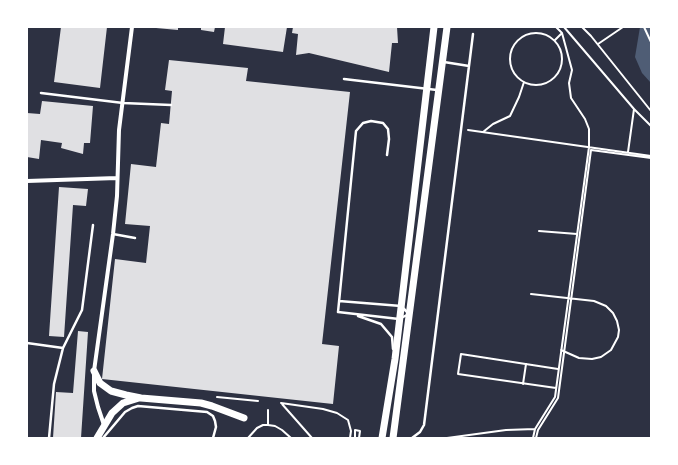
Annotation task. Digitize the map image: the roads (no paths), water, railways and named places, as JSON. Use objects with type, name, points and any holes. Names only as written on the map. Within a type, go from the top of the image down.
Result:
[{"type":"street","points":[[104,425],[94,391],[94,371],[113,234],[117,196],[118,130],[123,103],[132,27]]},
{"type":"street","points":[[382,438],[395,359],[434,27]]},
{"type":"street","points":[[393,438],[447,27]]},
{"type":"street","points":[[27,181],[117,178]]},
{"type":"street","points":[[94,371],[100,383],[111,391],[141,398],[201,403],[244,418]]},
{"type":"street","points":[[97,438],[112,414],[123,403],[141,398]]},
{"type":"lane","points":[[412,438],[420,432],[424,425],[473,34]]},
{"type":"lane","points":[[442,62],[469,66]]},
{"type":"lane","points":[[344,80],[439,91]]},
{"type":"lane","points":[[41,93],[123,103],[171,105]]},
{"type":"lane","points":[[339,301],[401,306],[409,314],[399,319],[338,312],[339,301],[356,131],[363,123],[372,121],[383,123],[388,129],[389,139],[387,155]]},
{"type":"lane","points":[[49,438],[54,384],[64,348],[82,310],[93,225]]},
{"type":"lane","points":[[113,234],[135,238]]},
{"type":"lane","points":[[354,314],[380,324],[392,337],[395,359]]},
{"type":"lane","points":[[27,343],[64,348]]},
{"type":"lane","points":[[103,438],[125,412],[138,406],[207,412],[213,416],[216,421],[213,438]]},
{"type":"water","points":[[640,27],[651,27],[651,83],[642,73],[635,57]]}]
